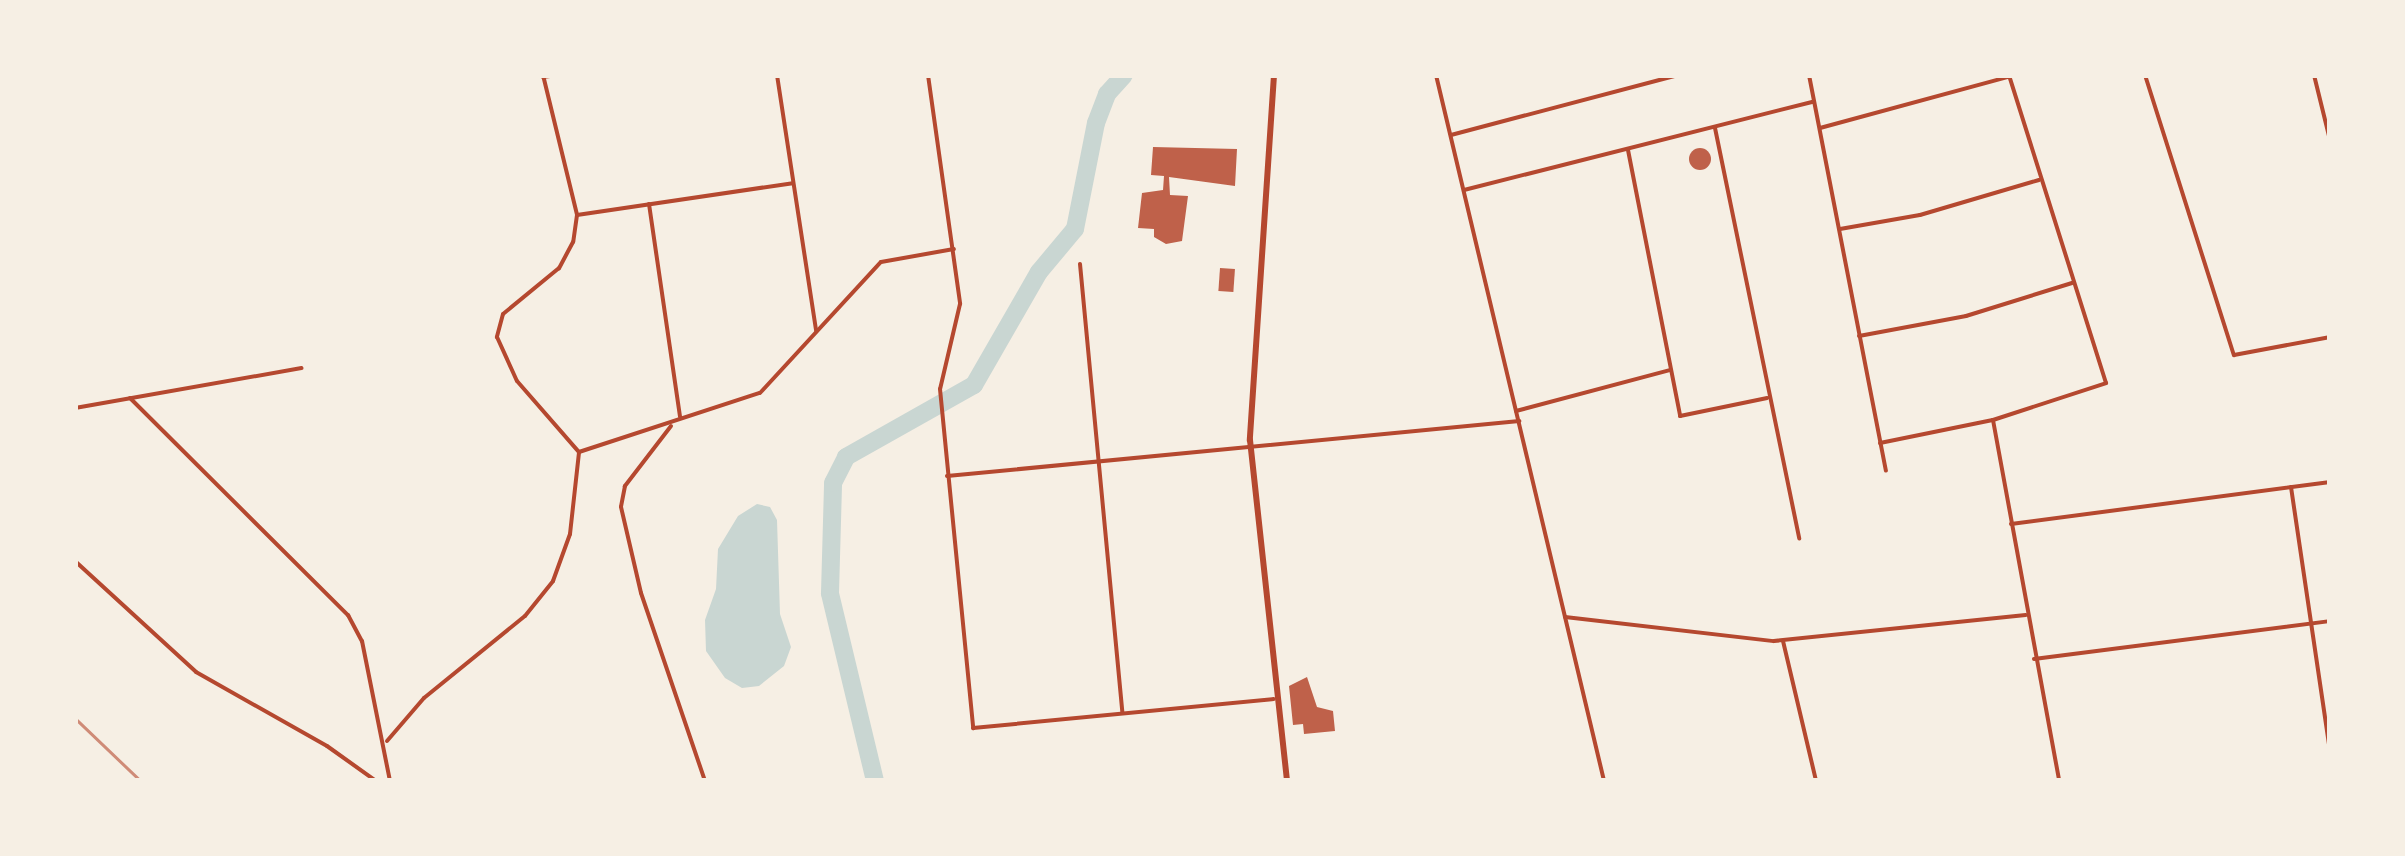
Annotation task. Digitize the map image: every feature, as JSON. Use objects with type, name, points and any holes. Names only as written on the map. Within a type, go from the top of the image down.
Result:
[{"type":"highway","points":[[1274,75],[1250,447],[1274,698],[1287,781]]},
{"type":"street","points":[[386,742],[424,698],[525,616],[554,581],[570,534],[579,452],[517,381],[496,337],[508,308],[568,255],[576,214],[543,76],[557,75]]},
{"type":"street","points":[[777,75],[816,331]]},
{"type":"street","points":[[928,75],[960,304],[940,389],[973,728],[1274,698]]},
{"type":"street","points":[[1436,75],[1604,781]]},
{"type":"street","points":[[1451,135],[1678,75]]},
{"type":"street","points":[[1809,75],[1886,471]]},
{"type":"street","points":[[2144,75],[2234,356],[2330,337]]},
{"type":"street","points":[[2314,75],[2330,140]]},
{"type":"street","points":[[1820,128],[2009,76],[2106,383],[1993,420],[1880,443]]},
{"type":"street","points":[[1464,190],[1815,102]]},
{"type":"street","points":[[1715,128],[1799,539]]},
{"type":"street","points":[[1628,150],[1680,416],[1769,398]]},
{"type":"street","points":[[1840,229],[1920,215],[2041,180]]},
{"type":"street","points":[[576,214],[793,183]]},
{"type":"street","points":[[648,204],[681,420]]},
{"type":"street","points":[[579,452],[671,426],[772,386],[816,331],[882,262],[954,249]]},
{"type":"street","points":[[1080,264],[1122,713]]},
{"type":"street","points":[[1859,336],[1966,316],[2074,282]]},
{"type":"street","points":[[75,408],[302,368]]},
{"type":"street","points":[[1516,411],[1670,370]]},
{"type":"street","points":[[130,398],[348,615],[362,641],[386,742],[390,781]]},
{"type":"street","points":[[1993,420],[2034,660],[2060,781]]},
{"type":"street","points":[[947,476],[1518,421]]},
{"type":"street","points":[[671,426],[625,486],[621,507],[641,593],[705,781]]},
{"type":"street","points":[[2011,524],[2330,482]]},
{"type":"street","points":[[2291,487],[2329,750]]},
{"type":"street","points":[[75,561],[196,672],[314,738],[376,781]]},
{"type":"street","points":[[1565,616],[1783,641],[2026,616]]},
{"type":"street","points":[[2034,660],[2330,621]]},
{"type":"street","points":[[1783,641],[1816,781]]},
{"type":"shaded area","points":[[757,504],[770,507],[777,520],[780,614],[791,647],[784,666],[759,686],[742,688],[725,678],[706,651],[705,620],[716,589],[718,549],[738,516]]},
{"type":"building","points":[[1153,147],[1237,149],[1235,186],[1169,177],[1170,195],[1188,196],[1182,241],[1166,244],[1154,237],[1154,229],[1138,228],[1142,193],[1163,190],[1164,176],[1151,175]]},
{"type":"building","points":[[1700,148],[1708,151],[1708,167],[1700,170],[1692,167],[1689,159],[1692,151]]},
{"type":"building","points":[[1220,268],[1235,269],[1233,292],[1218,291]]},
{"type":"building","points":[[1307,677],[1317,707],[1333,711],[1335,731],[1304,734],[1303,724],[1293,725],[1289,686]]},
{"type":"waterway","points":[[875,781],[830,593],[833,483],[846,457],[974,385],[1039,272],[1075,229],[1096,123],[1107,94],[1124,75]]},
{"type":"railway","points":[[75,718],[141,781]]}]
